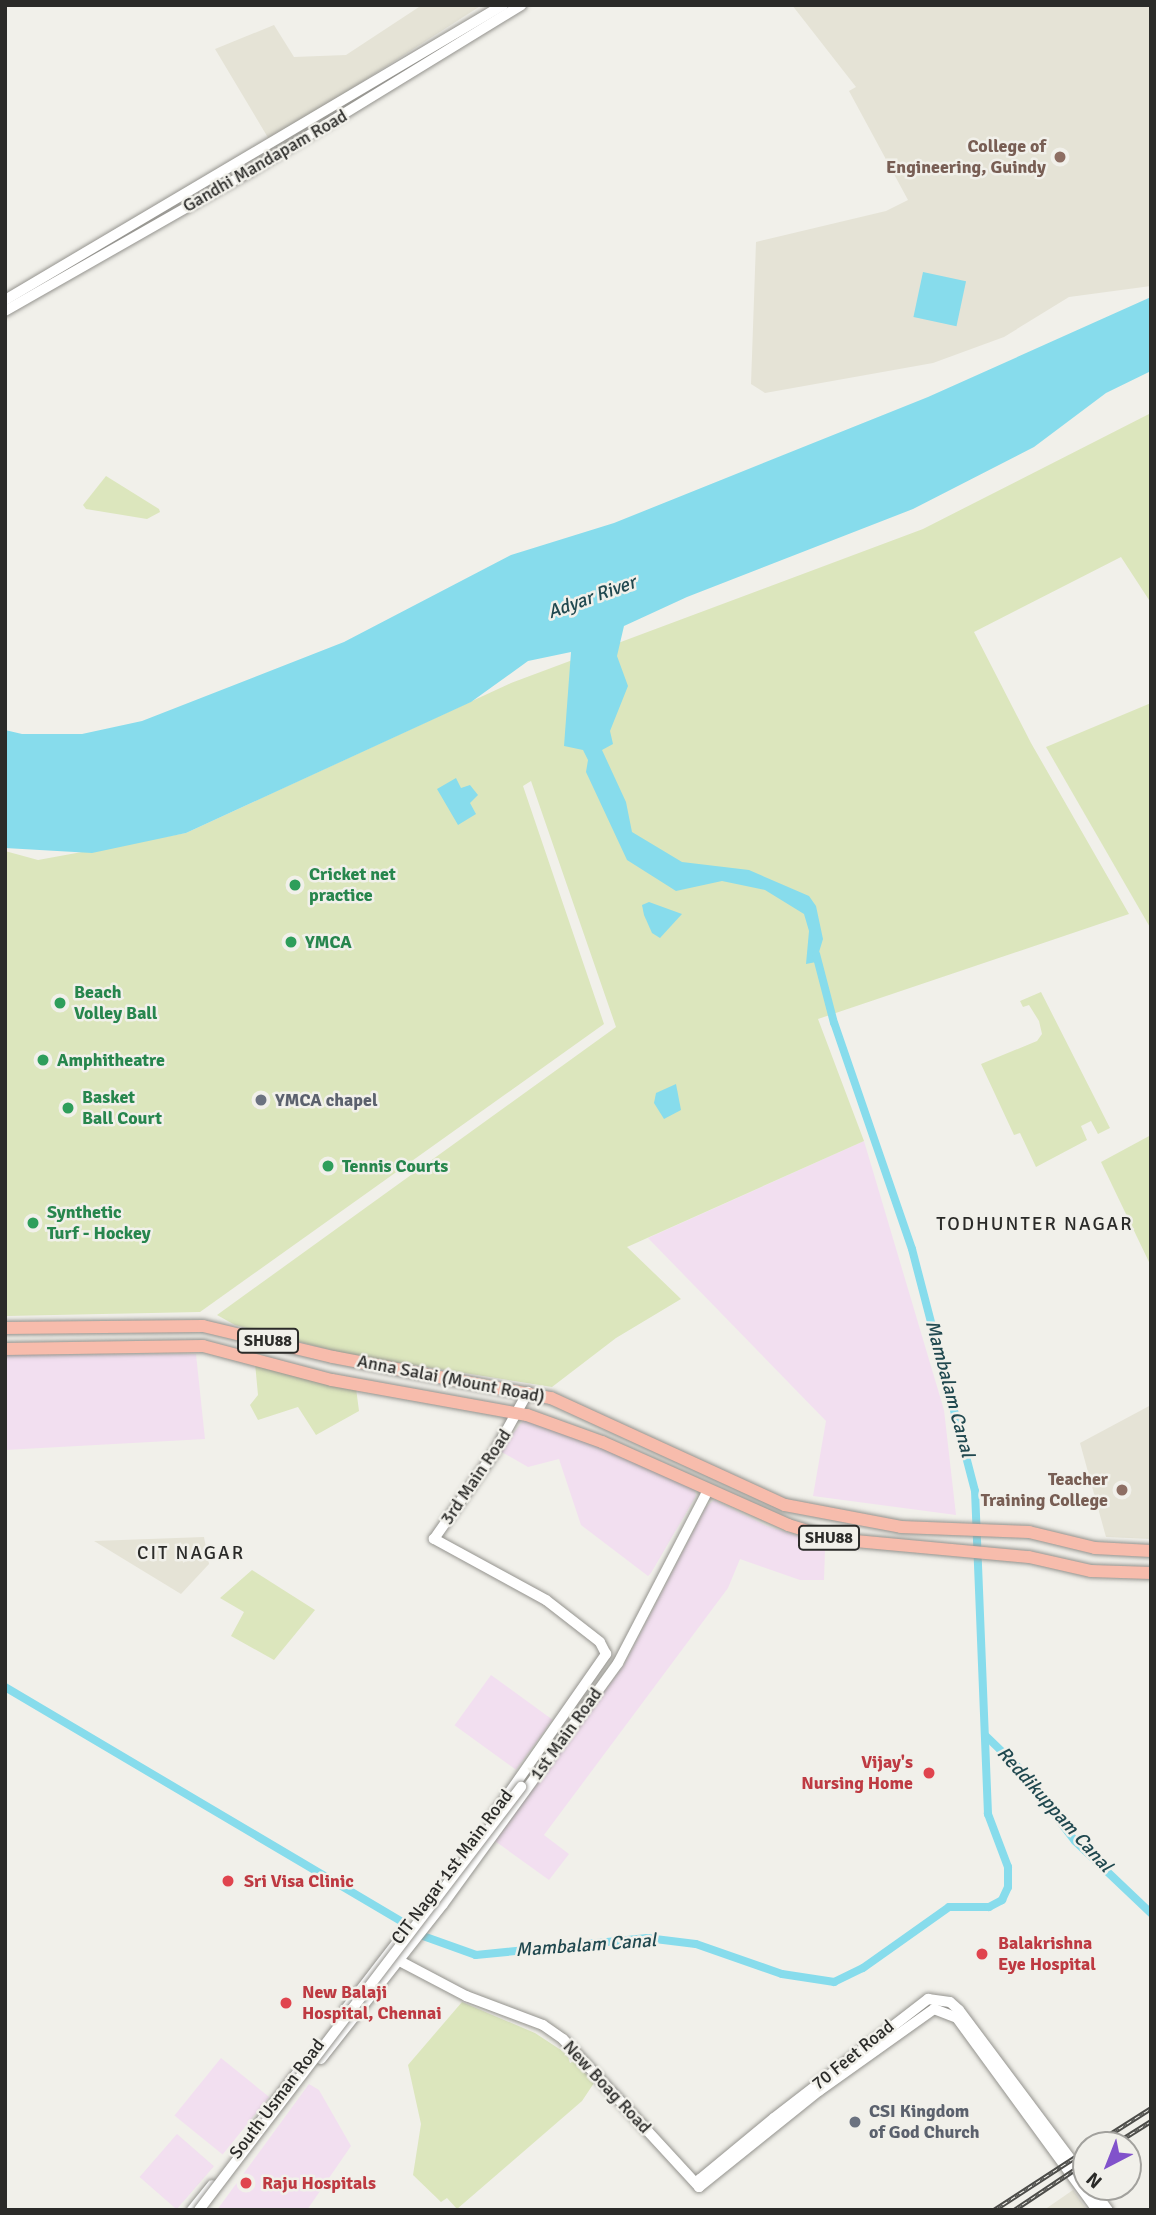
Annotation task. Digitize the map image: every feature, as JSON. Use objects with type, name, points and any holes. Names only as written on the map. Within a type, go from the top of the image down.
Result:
[{"type":"main road","name":"Gandhi Mandapam Road","points":[[5,300],[503,5]]},
{"type":"main road","name":"Gandhi Mandapam Road","points":[[5,311],[252,170],[521,5]]},
{"type":"main road","name":"Anna Salai (Mount Road)","points":[[5,1328],[158,1328],[203,1325],[333,1357],[551,1398],[785,1506],[901,1527],[1005,1531],[1095,1548]]},
{"type":"main road","points":[[158,1328],[158,1347]]},
{"type":"main road","name":"Anna Salai (Mount Road)","points":[[5,1349],[203,1346],[332,1380],[517,1413],[602,1442],[788,1525],[834,1539],[959,1553],[1029,1557],[1091,1571]]},
{"type":"main road","name":"3rd Main Road","points":[[528,1392],[434,1539],[497,1569],[600,1642]]},
{"type":"main road","name":"1st Main Road","points":[[397,1961],[641,1622],[708,1490]]},
{"type":"main road","points":[[898,1547],[901,1527]]},
{"type":"main road","points":[[1095,1548],[1091,1571],[1151,1573]]},
{"type":"main road","name":"SHU88","points":[[1095,1548],[1151,1551]]},
{"type":"main road","name":"CIT Nagar 1st Main Road","points":[[387,1954],[466,1855],[593,1686],[606,1654],[600,1642]]},
{"type":"main road","points":[[202,2210],[479,1848],[593,1686]]},
{"type":"main road","name":"New Boag Road","points":[[387,1954],[471,1998],[543,2025],[563,2039],[699,2187]]},
{"type":"main road","name":"South Usman Road","points":[[192,2210],[387,1954]]},
{"type":"main road","name":"South Usman Road","points":[[202,2210],[397,1961]]},
{"type":"main road","name":"70 Feet Road","points":[[699,2187],[700,2179],[774,2118],[928,1999],[953,2004],[1072,2161]]},
{"type":"main road","points":[[699,2187],[819,2091],[934,2009],[957,2018],[1097,2210]]},
{"type":"shaded area","points":[[422,5],[482,5],[270,141],[215,49],[274,25],[294,57],[346,55]]},
{"type":"shaded area","name":"College of Engineering, Guindy","points":[[792,5],[1151,5],[1151,286],[1069,297],[1004,337],[933,363],[765,393],[751,384],[756,242],[886,211],[908,200],[849,91],[856,87]]},
{"type":"shaded area","points":[[864,1141],[944,1410],[956,1515],[813,1496],[826,1421],[648,1238]]},
{"type":"shaded area","points":[[196,1354],[205,1439],[5,1450],[5,1355]]},
{"type":"shaded area","name":"Teacher Training College","points":[[1151,1405],[1151,1539],[1106,1537],[1080,1443]]},
{"type":"shaded area","points":[[525,1418],[591,1439],[694,1488],[696,1496],[648,1576],[581,1525],[559,1459],[528,1467],[500,1451]]},
{"type":"shaded area","points":[[714,1500],[767,1526],[817,1542],[825,1550],[824,1580],[800,1580],[740,1559],[728,1588],[544,1835],[569,1854],[549,1880],[495,1841],[624,1665],[706,1507]]},
{"type":"shaded area","points":[[204,1537],[209,1564],[181,1594],[94,1541]]},
{"type":"shaded area","points":[[491,1675],[552,1720],[516,1770],[455,1725]]},
{"type":"shaded area","points":[[221,2058],[269,2097],[223,2155],[174,2116]]},
{"type":"shaded area","points":[[309,2084],[319,2090],[351,2146],[307,2210],[217,2210]]},
{"type":"shaded area","points":[[177,2134],[214,2166],[177,2209],[140,2177]]},
{"type":"shaded area","points":[[1072,2191],[1072,2201],[1081,2201],[1087,2210],[1044,2210]]},
{"type":"green space","points":[[1151,413],[1151,603],[1121,557],[974,632],[1031,743],[1129,914],[818,1019],[864,1141],[627,1247],[681,1299],[616,1338],[552,1387],[350,1355],[235,1325],[217,1315],[616,1027],[531,781],[523,786],[604,1024],[200,1312],[5,1316],[5,851],[38,860],[186,833],[511,683],[923,529]]},
{"type":"green space","points":[[106,476],[160,512],[147,519],[86,509],[83,505]]},
{"type":"green space","points":[[1151,703],[1151,929],[1046,747]]},
{"type":"green space","points":[[1041,992],[1110,1128],[1098,1134],[1091,1121],[1081,1126],[1087,1140],[1036,1167],[1020,1133],[1014,1135],[981,1064],[1037,1041],[1042,1034],[1039,1021],[1029,1005],[1023,1007],[1020,1001]]},
{"type":"green space","points":[[1151,1135],[1151,1262],[1149,1262],[1101,1162]]},
{"type":"green space","points":[[255,1363],[356,1388],[359,1411],[316,1435],[298,1407],[258,1420],[250,1405],[258,1395]]},
{"type":"green space","points":[[252,1570],[315,1610],[274,1660],[231,1636],[244,1612],[220,1598]]},
{"type":"green space","points":[[462,2002],[535,2033],[567,2054],[570,2063],[574,2061],[594,2083],[582,2101],[457,2209],[447,2198],[441,2202],[413,2175],[421,2124],[408,2065]]},
{"type":"water","points":[[923,272],[966,281],[956,326],[913,317]]},
{"type":"water","name":"Adyar River","points":[[1151,297],[1151,371],[1106,393],[1034,447],[913,509],[687,597],[624,626],[617,656],[628,686],[610,731],[613,744],[602,750],[626,802],[632,832],[682,862],[749,870],[809,896],[816,906],[823,939],[816,962],[806,964],[809,931],[804,914],[765,890],[722,881],[676,891],[627,860],[586,772],[588,760],[583,750],[564,746],[571,652],[528,661],[471,702],[186,833],[92,853],[5,848],[5,730],[22,734],[82,734],[142,721],[344,642],[511,555],[614,523],[928,397]]},
{"type":"water","points":[[456,778],[461,788],[470,785],[478,795],[470,803],[476,814],[458,825],[437,789]]},
{"type":"water","points":[[649,902],[682,914],[660,938],[652,933],[644,915],[642,905]]},
{"type":"water","points":[[676,1084],[681,1110],[664,1119],[654,1103],[656,1093]]},
{"type":"waterway","name":"Mambalam Canal","points":[[423,1936],[476,1955],[647,1938],[696,1944],[782,1974],[834,1982],[863,1968],[949,1907],[989,1907],[1002,1900],[1008,1887],[1008,1867],[988,1814],[975,1491],[912,1249],[834,1023],[816,954]]},
{"type":"waterway","name":"Mambalam Canal","points":[[5,1687],[401,1921]]},
{"type":"waterway","name":"Reddikuppam Canal","points":[[987,1737],[1019,1768],[1075,1841],[1151,1913]]},
{"type":"railway","points":[[1115,2131],[1151,2108]]},
{"type":"railway","points":[[1135,2131],[1151,2121]]},
{"type":"railway","points":[[994,2210],[1072,2159]]},
{"type":"railway","points":[[1014,2210],[1072,2171]]},
{"type":"place","name":"College of Engineering, Guindy","points":[[1060,157]]},
{"type":"place","name":"Cricket net practice","points":[[295,885]]},
{"type":"place","name":"YMCA","points":[[291,942]]},
{"type":"place","name":"Beach Volley Ball","points":[[60,1003]]},
{"type":"place","name":"Amphitheatre","points":[[43,1060]]},
{"type":"place","name":"YMCA chapel","points":[[261,1100]]},
{"type":"place","name":"Basket Ball Court","points":[[68,1108]]},
{"type":"place","name":"Tennis Courts","points":[[328,1166]]},
{"type":"place","name":"Synthetic Turf - Hockey","points":[[33,1223]]},
{"type":"place","name":"Teacher Training College","points":[[1122,1490]]},
{"type":"place","name":"Vijay's Nursing Home","points":[[929,1773]]},
{"type":"place","name":"Sri Visa Clinic","points":[[228,1881]]},
{"type":"place","name":"Balakrishna Eye Hospital","points":[[982,1954]]},
{"type":"place","name":"New Balaji Hospital, Chennai","points":[[286,2003]]},
{"type":"place","name":"CSI Kingdom of God Church","points":[[855,2122]]},
{"type":"place","name":"Raju Hospitals","points":[[246,2183]]},
{"type":"district","name":"TODHUNTER NAGAR","points":[[1035,1225]]},
{"type":"district","name":"CIT NAGAR","points":[[191,1554]]}]
